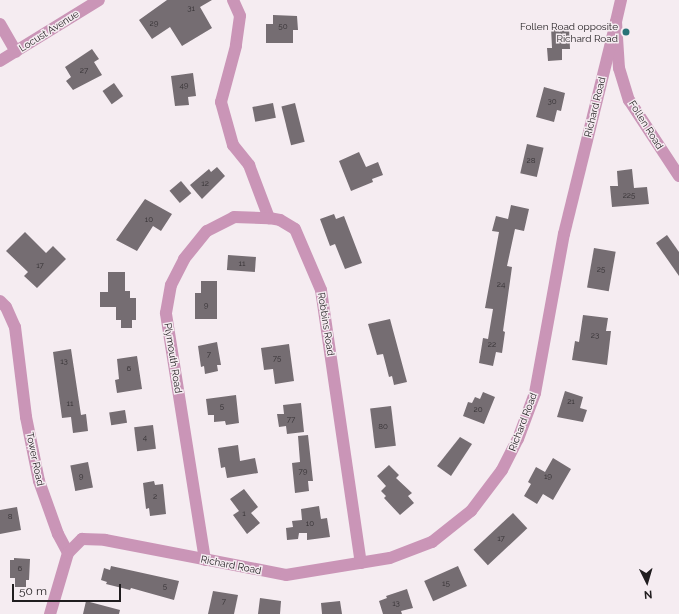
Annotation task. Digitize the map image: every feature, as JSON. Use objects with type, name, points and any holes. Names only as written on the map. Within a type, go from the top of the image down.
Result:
[{"type":"street","name":"Locust Avenue","points":[[0,61],[99,0]]},
{"type":"street","points":[[233,0],[240,16],[236,46],[221,102],[233,145],[249,165],[269,218]]},
{"type":"street","name":"Follen Road","points":[[621,0],[616,22],[619,68],[630,100],[679,176]]},
{"type":"street","name":"Richard Road","points":[[68,553],[82,539],[105,540],[286,575],[390,558],[432,542],[470,511],[502,470],[518,439],[535,393],[564,234],[616,22]]},
{"type":"street","points":[[0,24],[16,52]]},
{"type":"street","name":"Plymouth Road","points":[[204,560],[166,313],[171,285],[184,259],[207,231],[234,217],[269,218]]},
{"type":"street","name":"Robbins Road","points":[[269,218],[280,220],[295,229],[322,290],[361,563]]},
{"type":"street","name":"Tower Road","points":[[0,301],[6,307],[15,327],[26,417],[39,481],[58,534],[68,553]]},
{"type":"street","points":[[50,614],[68,553]]},
{"type":"building","points":[[167,0],[212,0],[200,7],[212,28],[182,46],[170,27],[152,39],[139,20]]},
{"type":"building","points":[[273,15],[297,16],[298,30],[293,30],[293,43],[266,43],[266,24],[273,24]]},
{"type":"building","points":[[569,26],[570,49],[562,49],[562,60],[548,61],[547,48],[552,48],[551,27]]},
{"type":"building","points":[[92,49],[99,59],[94,62],[102,75],[73,90],[66,81],[71,77],[65,67]]},
{"type":"building","points":[[193,73],[196,96],[188,97],[189,105],[175,106],[171,76]]},
{"type":"building","points":[[114,83],[123,96],[112,104],[103,91]]},
{"type":"building","points":[[544,87],[565,93],[561,111],[557,110],[554,122],[536,117]]},
{"type":"building","points":[[273,103],[276,118],[255,122],[252,107]]},
{"type":"building","points":[[295,103],[305,142],[291,145],[281,106]]},
{"type":"building","points":[[527,144],[544,148],[537,177],[520,173]]},
{"type":"building","points":[[359,152],[366,167],[378,162],[383,175],[372,179],[373,182],[351,191],[339,161]]},
{"type":"building","points":[[217,167],[225,176],[202,199],[190,185],[209,169],[211,172]]},
{"type":"building","points":[[632,169],[634,188],[647,187],[649,204],[612,207],[610,186],[618,186],[617,171]]},
{"type":"building","points":[[181,181],[191,193],[180,203],[170,191]]},
{"type":"building","points":[[145,199],[172,214],[161,231],[153,226],[137,251],[116,240]]},
{"type":"building","points":[[511,205],[529,209],[524,231],[515,229],[507,266],[512,267],[503,331],[505,332],[502,353],[496,352],[493,366],[479,363],[483,338],[488,339],[493,309],[485,308],[499,232],[492,231],[496,216],[508,219]]},
{"type":"building","points":[[334,214],[336,219],[344,216],[362,263],[345,269],[335,244],[330,246],[320,219]]},
{"type":"building","points":[[25,232],[46,253],[53,246],[66,259],[37,288],[24,276],[28,272],[6,251]]},
{"type":"building","points":[[667,235],[679,252],[679,276],[656,243]]},
{"type":"building","points":[[594,248],[616,252],[609,291],[587,287]]},
{"type":"building","points":[[228,255],[256,257],[255,272],[227,270]]},
{"type":"building","points":[[108,272],[125,272],[125,291],[130,291],[130,298],[136,298],[136,320],[132,320],[132,328],[121,328],[121,320],[116,320],[116,307],[100,307],[100,292],[108,292]]},
{"type":"building","points":[[201,281],[217,281],[217,319],[195,319],[195,293],[201,293]]},
{"type":"building","points":[[583,315],[608,318],[606,331],[611,331],[607,365],[572,360],[575,341],[579,342]]},
{"type":"building","points":[[390,319],[407,382],[394,385],[392,376],[389,377],[383,354],[377,355],[368,324]]},
{"type":"building","points":[[217,342],[221,365],[217,365],[218,371],[205,374],[204,366],[201,367],[198,346]]},
{"type":"building","points":[[289,344],[294,381],[275,384],[273,369],[264,370],[261,348]]},
{"type":"building","points":[[71,349],[81,415],[86,414],[88,431],[73,433],[71,417],[62,418],[53,352]]},
{"type":"building","points":[[137,356],[142,389],[117,393],[115,380],[119,379],[117,359]]},
{"type":"building","points":[[565,391],[583,397],[580,408],[587,410],[583,422],[557,417]]},
{"type":"building","points":[[483,392],[495,397],[484,424],[463,416],[468,402],[472,403],[475,397],[480,399]]},
{"type":"building","points":[[236,395],[239,423],[226,425],[225,421],[214,422],[214,415],[208,415],[206,399]]},
{"type":"building","points":[[301,403],[304,432],[287,434],[286,426],[279,427],[277,414],[284,414],[283,405]]},
{"type":"building","points":[[391,406],[396,446],[375,448],[370,409]]},
{"type":"building","points":[[125,410],[127,423],[111,425],[109,413]]},
{"type":"building","points":[[153,425],[156,449],[137,451],[134,427]]},
{"type":"building","points":[[308,435],[313,481],[308,481],[309,491],[295,493],[292,463],[300,462],[298,436]]},
{"type":"building","points":[[460,437],[472,444],[451,476],[437,466]]},
{"type":"building","points":[[238,445],[240,461],[255,458],[258,473],[227,478],[225,467],[221,468],[218,448]]},
{"type":"building","points":[[553,458],[571,469],[553,500],[543,494],[537,504],[524,496],[531,484],[528,482],[536,467],[545,472]]},
{"type":"building","points":[[88,462],[93,488],[75,491],[70,465]]},
{"type":"building","points":[[389,465],[399,475],[396,478],[412,493],[408,496],[414,503],[400,515],[384,498],[386,496],[381,491],[386,486],[377,476]]},
{"type":"building","points":[[154,481],[155,485],[163,484],[166,514],[150,516],[149,508],[146,509],[143,483]]},
{"type":"building","points":[[244,489],[258,507],[251,513],[260,523],[247,534],[233,515],[239,511],[230,499]]},
{"type":"building","points":[[319,506],[321,519],[327,518],[330,537],[307,540],[307,533],[299,533],[298,539],[287,540],[286,528],[293,527],[292,521],[302,520],[301,509]]},
{"type":"building","points":[[17,507],[21,530],[0,534],[0,510]]},
{"type":"building","points":[[513,513],[527,528],[488,565],[474,550]]},
{"type":"building","points":[[14,558],[30,559],[29,580],[26,580],[26,587],[15,587],[15,578],[10,578],[10,560],[14,560]]},
{"type":"building","points":[[111,566],[179,581],[174,600],[131,588],[130,590],[106,584],[107,582],[101,580],[104,568],[110,570]]},
{"type":"building","points":[[458,566],[467,586],[433,601],[424,581]]},
{"type":"building","points":[[407,589],[413,608],[401,611],[402,614],[383,614],[379,601],[387,598],[386,596]]},
{"type":"building","points":[[213,591],[238,595],[234,614],[208,614]]},
{"type":"building","points":[[260,598],[281,601],[280,614],[258,614]]},
{"type":"building","points":[[86,601],[120,610],[119,614],[83,614]]},
{"type":"building","points":[[340,601],[342,614],[322,614],[321,603]]},
{"type":"place","name":"Follen Road opposite Richard Road","points":[[626,32]]}]
